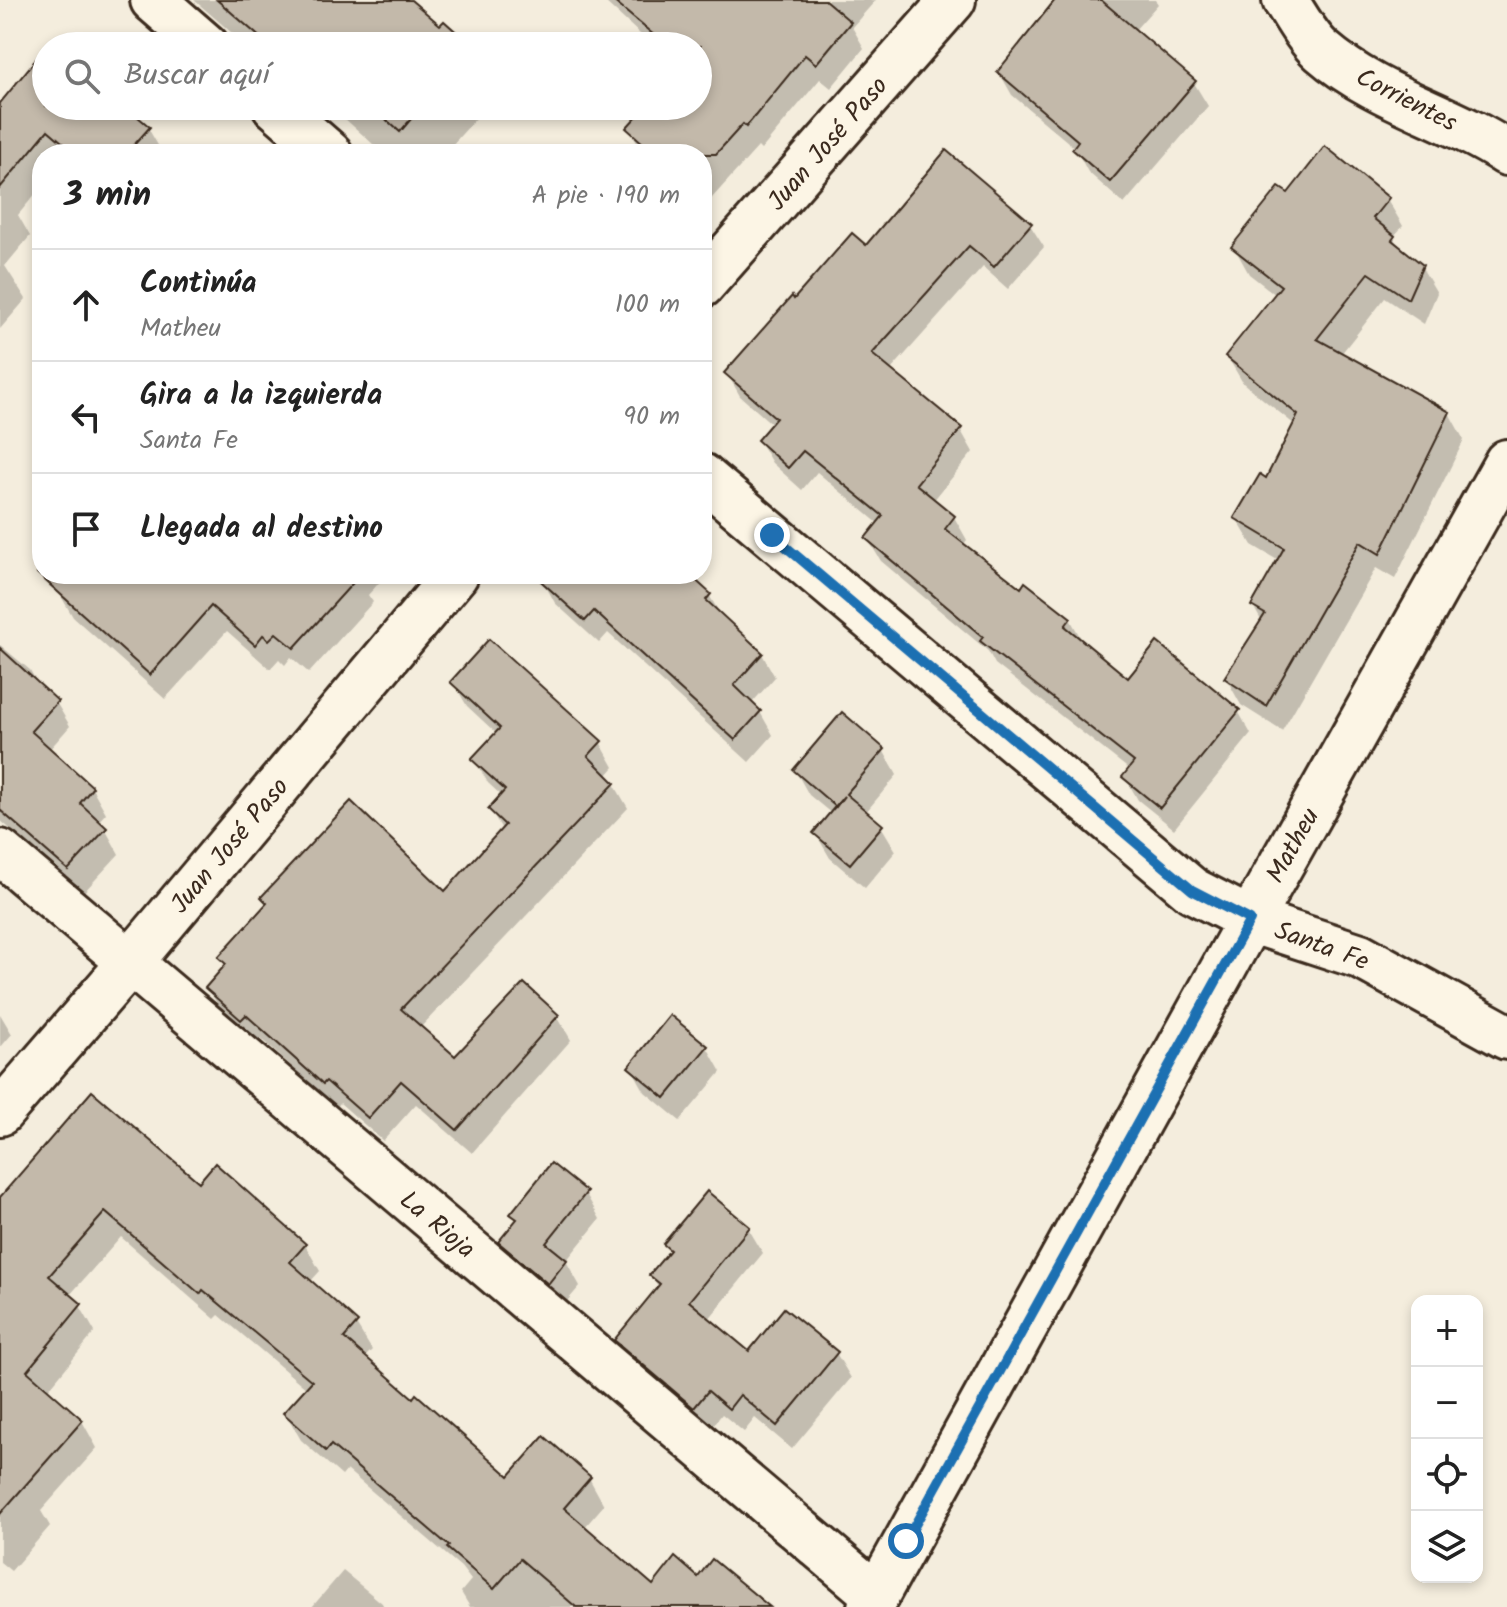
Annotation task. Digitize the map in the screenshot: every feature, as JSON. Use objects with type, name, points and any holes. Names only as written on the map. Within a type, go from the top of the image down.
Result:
[{"type":"street","points":[[153,0],[190,32]]},
{"type":"street","name":"Juan José Paso","points":[[712,274],[953,0]]},
{"type":"street","name":"Corrientes","points":[[1285,0],[1320,49],[1381,92],[1479,135],[1507,153]]},
{"type":"street","points":[[291,120],[319,144]]},
{"type":"street","name":"Matheu","points":[[873,1601],[1507,462]]},
{"type":"street","name":"Santa Fe","points":[[712,484],[1192,890],[1250,920],[1360,956],[1507,1037]]},
{"type":"street","name":"Juan José Paso","points":[[0,1113],[448,584]]},
{"type":"street","name":"La Rioja","points":[[0,852],[873,1601]]},
{"type":"building","points":[[217,0],[411,0],[440,25],[444,21],[456,32],[254,32]]},
{"type":"building","points":[[612,0],[825,0],[851,22],[816,64],[805,55],[746,127],[743,124],[716,154],[712,154],[712,144],[644,144],[626,128],[633,120],[712,120],[712,32],[650,32]]},
{"type":"building","points":[[1055,0],[1101,0],[1196,81],[1110,182],[1072,149],[1078,141],[997,72]]},
{"type":"building","points":[[32,64],[32,120],[142,120],[150,127],[135,144],[64,144],[48,130],[36,144],[32,144],[32,149],[0,188],[0,103]]},
{"type":"building","points":[[387,120],[410,120],[400,132]]},
{"type":"building","points":[[1325,146],[1389,198],[1373,218],[1395,236],[1392,240],[1423,265],[1408,299],[1369,273],[1317,339],[1450,412],[1380,554],[1360,542],[1266,706],[1224,678],[1265,614],[1251,606],[1284,548],[1234,518],[1260,474],[1266,478],[1298,415],[1225,356],[1281,286],[1231,247],[1279,187],[1288,193]]},
{"type":"building","points":[[946,150],[1032,223],[994,267],[969,246],[872,354],[962,428],[916,484],[955,516],[945,529],[1021,588],[1025,582],[1071,618],[1065,626],[1128,678],[1157,642],[1240,710],[1160,808],[1122,777],[1134,762],[980,641],[983,637],[865,538],[883,516],[803,451],[788,468],[757,440],[776,418],[724,373],[852,233],[866,245]]},
{"type":"building","points":[[49,584],[352,584],[294,648],[276,633],[269,640],[263,635],[255,645],[211,606],[150,675]]},
{"type":"building","points":[[544,584],[700,584],[711,594],[706,600],[763,653],[734,685],[761,711],[735,740],[594,611],[585,621]]},
{"type":"building","points":[[489,639],[602,741],[588,756],[615,783],[401,1009],[455,1056],[524,983],[559,1015],[457,1130],[401,1081],[368,1118],[326,1081],[323,1084],[246,1015],[241,1020],[205,988],[226,964],[218,957],[267,903],[261,897],[351,801],[445,891],[505,825],[488,809],[505,790],[471,759],[500,728],[450,682]]},
{"type":"building","points":[[0,648],[58,701],[31,731],[93,787],[80,803],[107,828],[68,870],[0,810]]},
{"type":"building","points":[[842,712],[885,749],[846,794],[883,825],[850,864],[813,833],[835,806],[793,770]]},
{"type":"building","points":[[670,1015],[708,1046],[665,1098],[628,1067]]},
{"type":"building","points":[[92,1091],[199,1182],[215,1163],[306,1244],[290,1262],[358,1322],[344,1338],[413,1398],[416,1394],[509,1476],[544,1436],[591,1477],[564,1508],[653,1585],[675,1557],[698,1577],[712,1559],[770,1607],[576,1607],[520,1559],[494,1589],[447,1548],[449,1546],[331,1445],[326,1451],[283,1413],[312,1381],[203,1290],[200,1294],[105,1212],[49,1276],[82,1304],[27,1371],[83,1420],[0,1514],[0,1197]]},
{"type":"building","points":[[551,1163],[587,1192],[546,1243],[567,1260],[548,1284],[498,1242],[517,1219],[510,1214]]},
{"type":"building","points":[[707,1191],[750,1227],[689,1301],[749,1351],[784,1308],[838,1352],[777,1426],[740,1395],[729,1409],[708,1391],[694,1408],[614,1340],[660,1284],[649,1275],[670,1250],[663,1244]]},
{"type":"route","points":[[772,535],[1192,890],[1250,920],[906,1541]]}]
